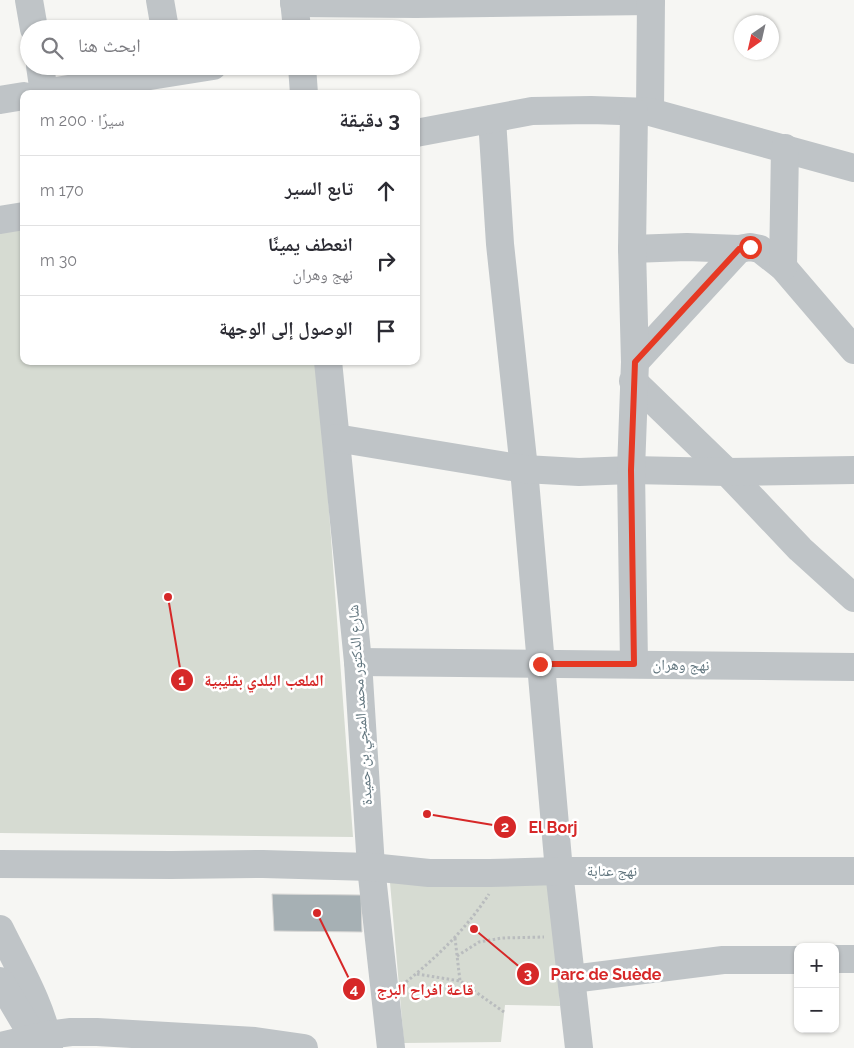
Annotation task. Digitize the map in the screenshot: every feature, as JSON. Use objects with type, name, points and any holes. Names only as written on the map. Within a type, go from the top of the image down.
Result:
[{"type":"street","points":[[29,0],[32,20]]},
{"type":"street","points":[[160,0],[163,20]]},
{"type":"street","points":[[295,11],[416,4],[652,0],[632,249],[634,371],[631,470],[634,664]]},
{"type":"street","points":[[36,87],[133,75]]},
{"type":"street","points":[[303,75],[304,90]]},
{"type":"street","points":[[0,100],[20,93]]},
{"type":"street","points":[[420,132],[532,111],[591,110],[642,112],[785,148],[854,168]]},
{"type":"street","points":[[492,119],[500,244],[524,469],[559,871],[568,937],[579,1048]]},
{"type":"street","points":[[782,267],[785,148]]},
{"type":"street","points":[[0,220],[20,217]]},
{"type":"street","points":[[632,249],[686,247],[739,249],[750,247],[760,249],[782,267],[854,350]]},
{"type":"street","points":[[634,371],[739,249]]},
{"type":"street","name":"شارع الدكتور محمد المنجي بن حميدة","points":[[328,365],[358,662],[371,867],[391,1048]]},
{"type":"street","points":[[634,371],[726,472],[800,549],[854,598]]},
{"type":"street","points":[[336,438],[524,469],[579,472],[631,470],[726,472],[854,470]]},
{"type":"street","name":"نهج وهران","points":[[358,662],[854,667]]},
{"type":"street","name":"نهج عنابة","points":[[0,864],[170,866],[263,864],[371,867],[430,873],[854,871]]},
{"type":"street","points":[[0,929],[38,1008],[43,1042]]},
{"type":"street","points":[[839,959],[854,959]]},
{"type":"street","points":[[572,979],[723,960],[794,960]]},
{"type":"street","points":[[0,982],[43,1042]]},
{"type":"street","points":[[0,1046],[43,1042],[71,1032],[96,1032],[215,1043],[255,1040],[304,1048]]},
{"type":"path","points":[[385,989],[399,987],[454,938],[492,891],[490,873]]},
{"type":"path","points":[[457,956],[479,942],[502,938],[568,937]]},
{"type":"path","points":[[454,938],[460,981]]},
{"type":"path","points":[[416,973],[460,981],[504,1012]]},
{"type":"shaded area","points":[[20,219],[20,365],[318,365],[353,837],[0,833],[0,222]]},
{"type":"shaded area","points":[[550,869],[560,1006],[505,1005],[501,1042],[404,1043],[389,871]]},
{"type":"building","points":[[272,894],[361,895],[362,932],[274,931]]},
{"type":"place","name":"الملعب البلدي بقليبية","points":[[168,597]]},
{"type":"place","name":"El Borj","points":[[427,814]]},
{"type":"place","name":"قاعة افراح البرج","points":[[317,913]]},
{"type":"place","name":"Parc de Suède","points":[[474,929]]},
{"type":"route","points":[[540,664],[634,664],[631,470],[635,362],[739,249],[750,247]]}]
